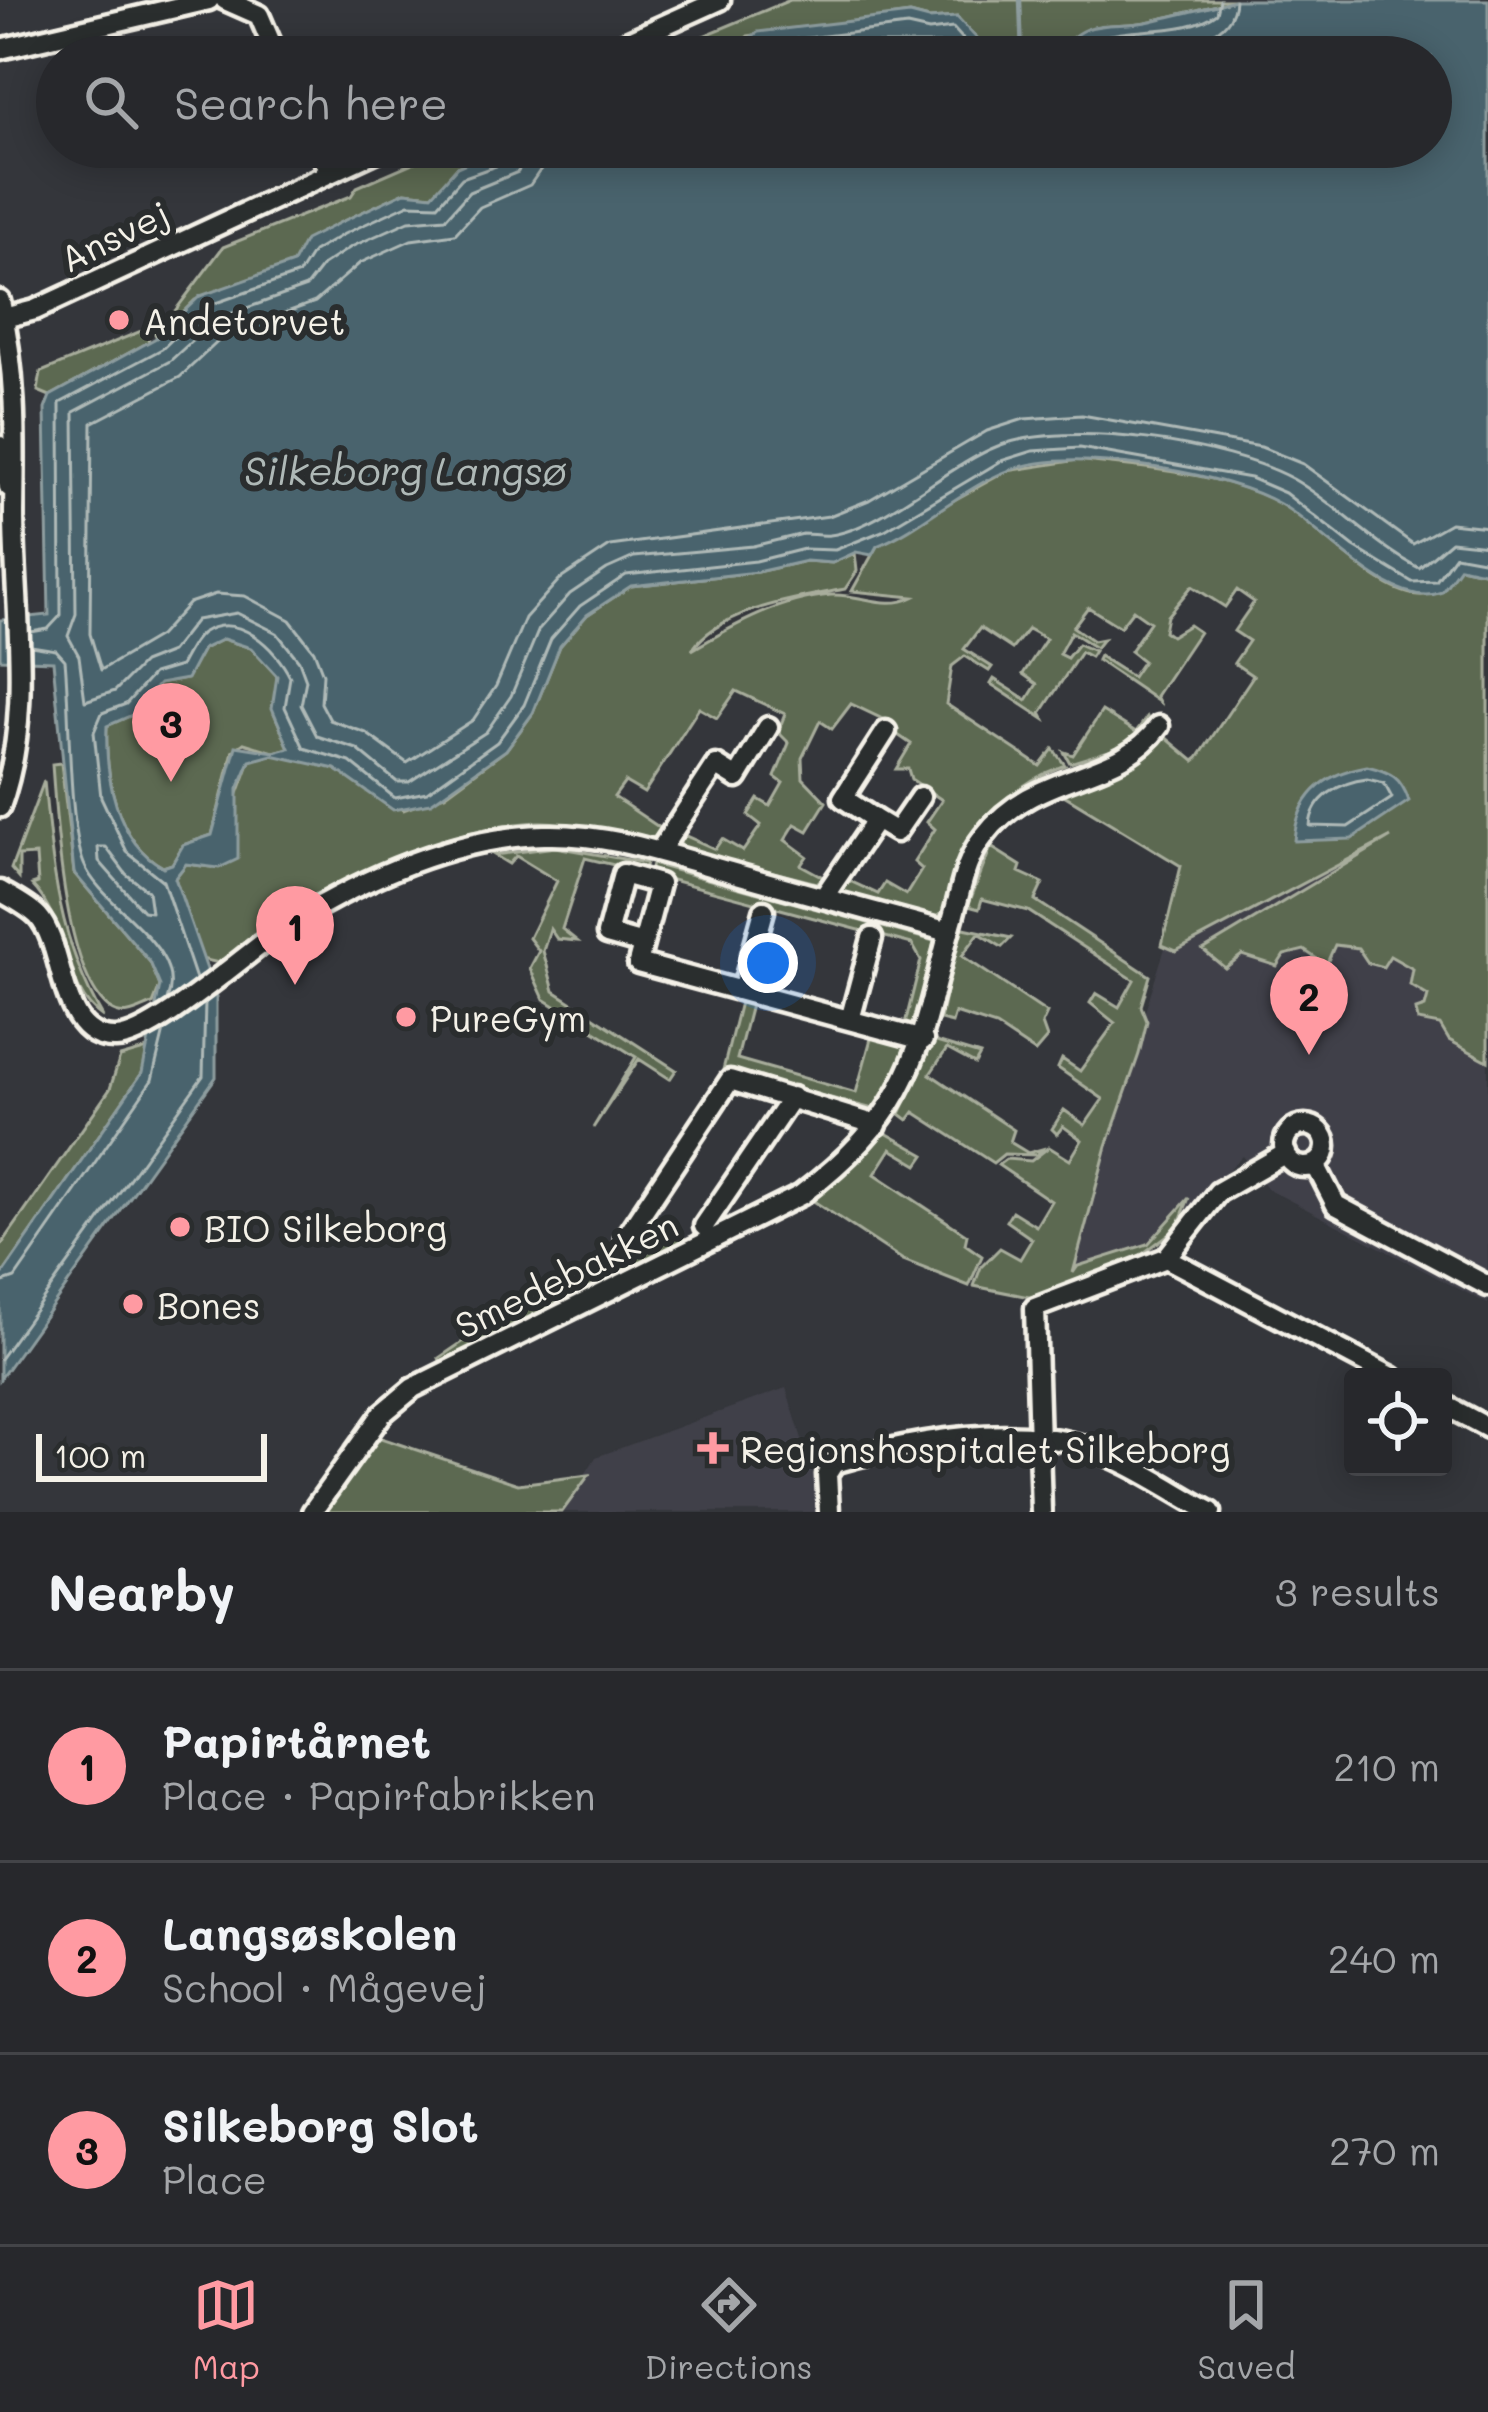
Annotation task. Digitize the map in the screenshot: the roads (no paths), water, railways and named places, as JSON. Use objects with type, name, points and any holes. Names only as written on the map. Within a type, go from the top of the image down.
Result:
[{"type":"street","points":[[55,36],[208,0]]},
{"type":"street","points":[[225,0],[259,15],[268,36]]},
{"type":"street","points":[[640,36],[720,0]]},
{"type":"street","points":[[0,49],[36,41]]},
{"type":"street","points":[[328,168],[330,173]]},
{"type":"street","name":"Ansvej","points":[[1,313],[35,310],[341,168]]},
{"type":"street","points":[[0,807],[15,757],[19,658],[14,509],[17,412],[1,313]]},
{"type":"street","points":[[0,446],[14,509]]},
{"type":"street","name":"Smedebakken","points":[[312,1512],[382,1414],[413,1388],[801,1195],[847,1160],[910,1074],[972,854],[1009,808],[1071,775],[1126,758],[1159,726]]},
{"type":"street","points":[[659,852],[716,765],[737,778],[768,728]]},
{"type":"street","points":[[886,731],[843,798],[896,832],[920,797]]},
{"type":"street","points":[[823,898],[876,820]]},
{"type":"street","points":[[0,891],[37,915],[50,936],[75,1014],[88,1027],[115,1038],[144,1031],[262,942],[350,890],[467,847],[521,836],[576,835],[659,852],[949,932]]},
{"type":"street","points":[[742,991],[764,911]]},
{"type":"street","points":[[850,1020],[872,938]]},
{"type":"street","points":[[643,944],[638,963],[923,1040]]},
{"type":"street","name":"Smedebakken","points":[[625,1238],[730,1080],[877,1125]]},
{"type":"street","name":"Smedebakken","points":[[704,1226],[792,1097]]},
{"type":"street","points":[[1310,1126],[1326,1143],[1316,1164],[1295,1164],[1286,1153],[1289,1132],[1310,1126]]},
{"type":"street","points":[[1041,1512],[1035,1308],[1166,1258],[1217,1192],[1286,1153]]},
{"type":"street","points":[[1316,1164],[1336,1205],[1488,1286]]},
{"type":"street","points":[[1166,1258],[1375,1368]]},
{"type":"street","points":[[1452,1409],[1488,1428]]},
{"type":"street","points":[[829,1512],[827,1474],[834,1463],[893,1448],[1038,1438],[1110,1456],[1211,1512]]},
{"type":"water","name":"Silkeborg Langsø","points":[[1234,0],[1488,0],[1488,573],[1460,567],[1442,592],[1422,595],[1401,590],[1358,564],[1297,515],[1257,493],[1162,468],[1095,461],[1039,463],[975,487],[877,546],[872,555],[856,552],[832,563],[806,561],[757,572],[631,586],[587,615],[560,646],[533,713],[506,750],[431,803],[393,810],[335,769],[272,755],[250,761],[238,789],[238,859],[219,868],[186,864],[175,878],[216,995],[216,1077],[0,1379],[0,1278],[142,1073],[160,986],[150,962],[74,873],[53,661],[0,659],[0,620],[49,615],[45,409],[50,396],[156,338],[200,296],[293,263],[305,240],[405,192],[432,195],[456,168],[1452,168],[1452,36],[1075,36],[1099,26],[1151,21]],"holes":[[[223,639],[251,648],[277,676],[272,708],[289,748],[274,752],[236,746],[212,835],[183,845],[172,864],[163,867],[134,841],[116,805],[107,726],[132,715],[159,684],[187,679],[203,649]]]},
{"type":"water","points":[[910,14],[929,19],[957,17],[975,36],[752,36]]},
{"type":"water","points":[[1367,766],[1394,777],[1409,801],[1352,839],[1294,841],[1301,811],[1316,789],[1338,774]]},
{"type":"waterway","points":[[1020,0],[1021,36]]},
{"type":"place","name":"Andetorvet","points":[[119,320]]},
{"type":"place","name":"Silkeborg Slot","points":[[171,782]]},
{"type":"place","name":"Papirtårnet","points":[[295,985]]},
{"type":"place","name":"PureGym","points":[[406,1017]]},
{"type":"place","name":"Langsøskolen","points":[[1309,1055]]},
{"type":"place","name":"BIO Silkeborg","points":[[180,1227]]},
{"type":"place","name":"Bones","points":[[133,1304]]},
{"type":"place","name":"Regionshospitalet Silkeborg","points":[[713,1448]]}]
